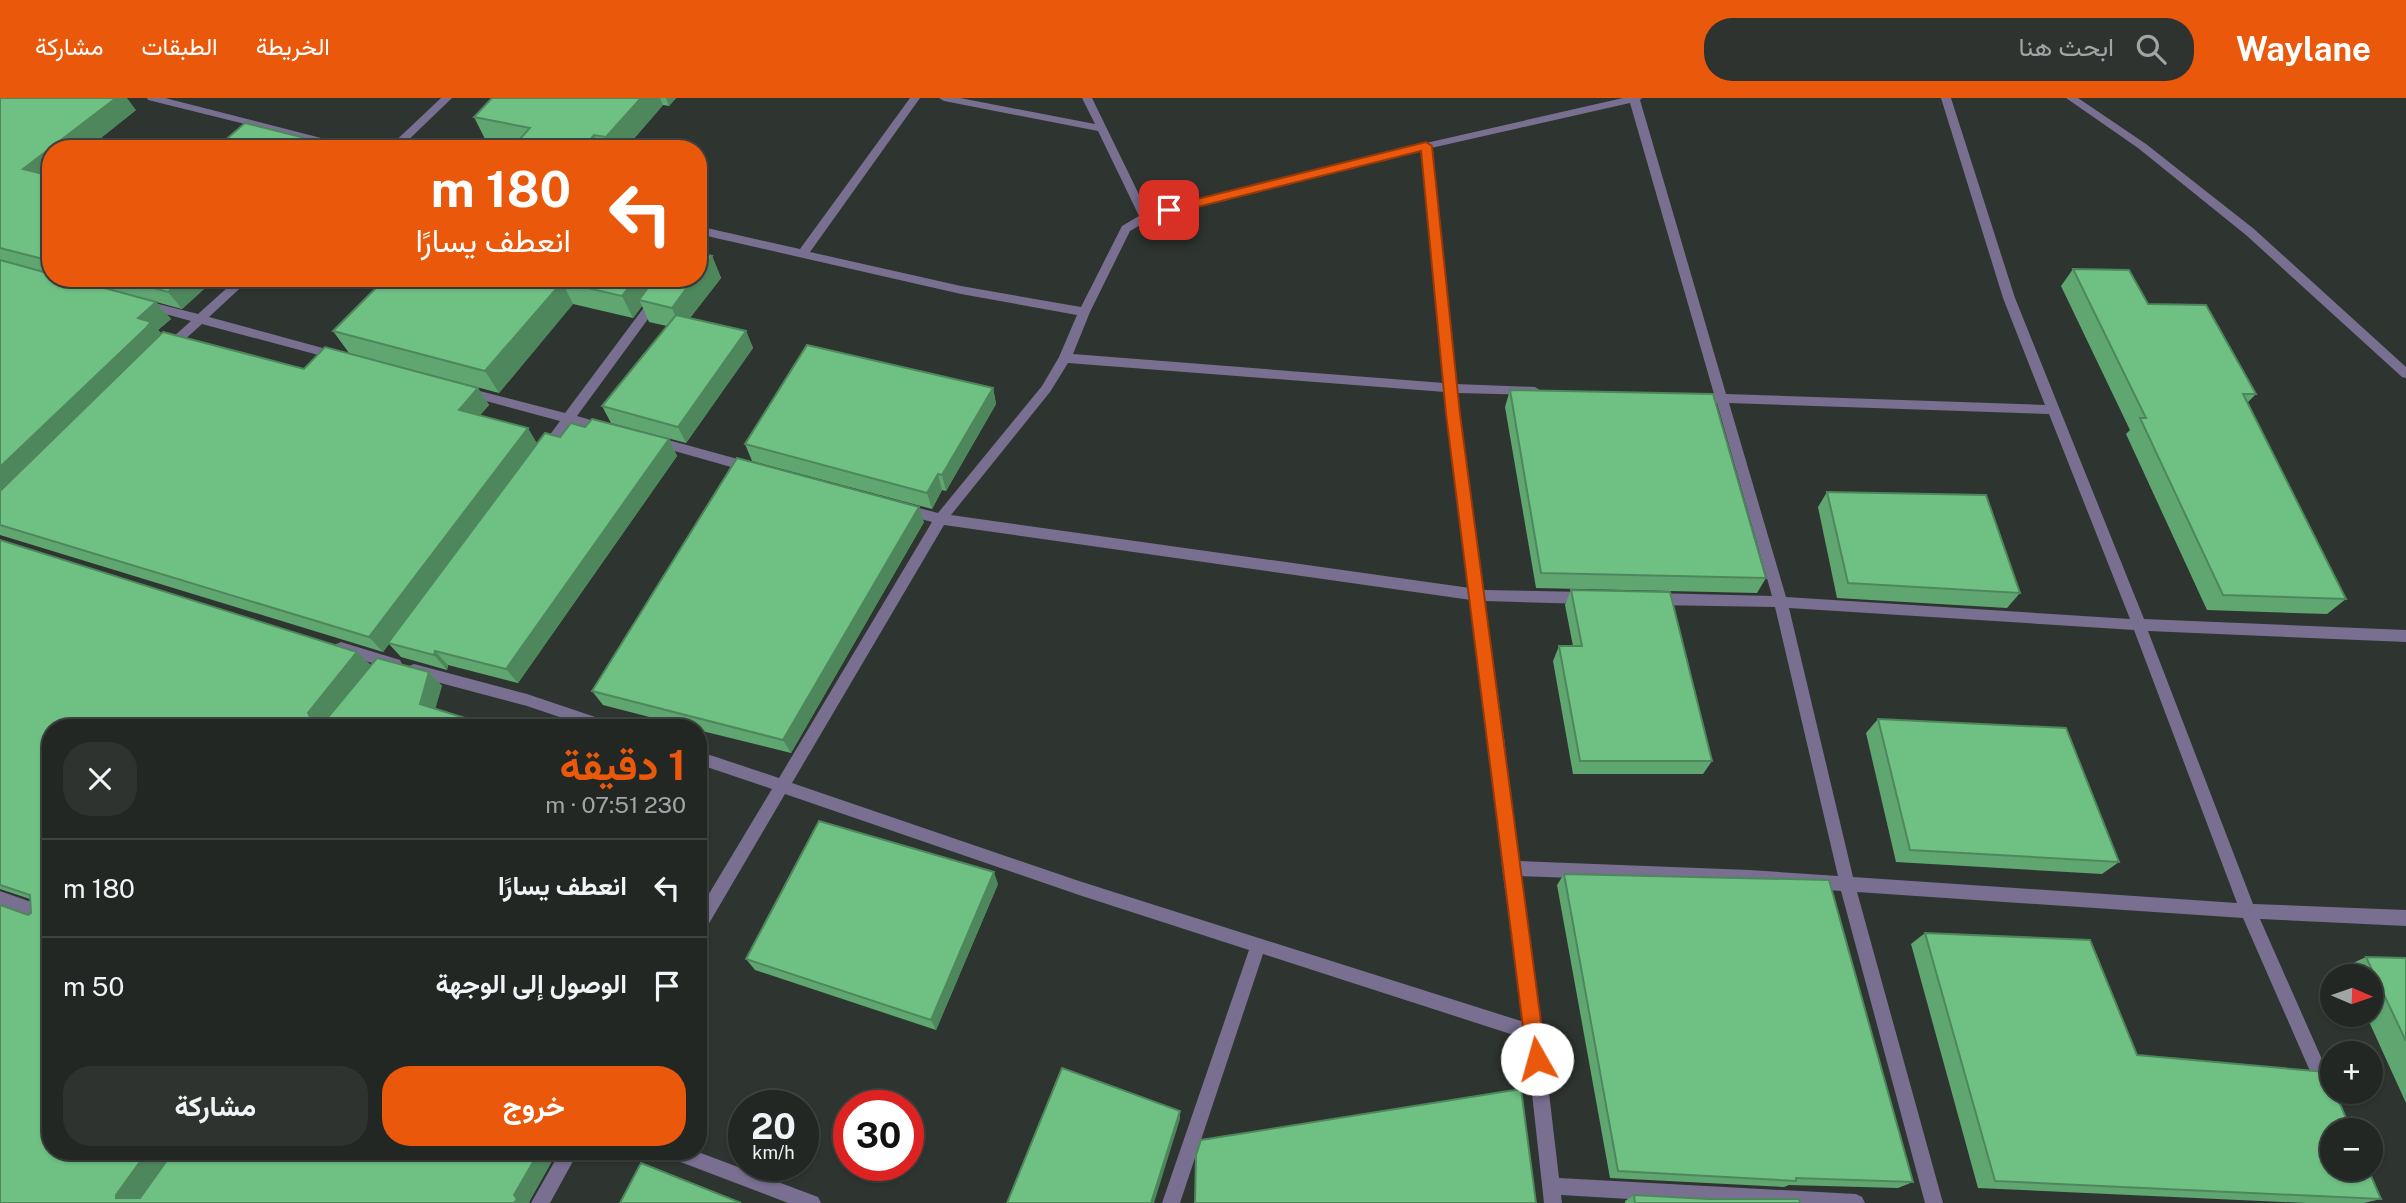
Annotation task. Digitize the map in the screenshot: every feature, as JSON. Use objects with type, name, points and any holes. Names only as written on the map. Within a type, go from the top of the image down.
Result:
[{"type":"street","points":[[152,98],[322,140]]},
{"type":"street","points":[[402,140],[447,98]]},
{"type":"street","points":[[803,253],[915,98]]},
{"type":"street","points":[[944,98],[1103,130]]},
{"type":"street","points":[[1087,98],[1145,217]]},
{"type":"street","points":[[707,911],[941,519],[1046,389],[1065,358],[1084,312],[1126,229],[1145,217],[1426,146],[1635,98],[1782,602],[1847,883],[1934,1203]]},
{"type":"street","points":[[1946,98],[2009,298],[2139,625],[2248,911],[2334,1106]]},
{"type":"street","points":[[2071,98],[2142,146],[2250,232],[2406,374]]},
{"type":"street","points":[[1426,146],[1451,387],[1498,745],[1510,868],[1534,1033],[1552,1194],[1856,1203]]},
{"type":"street","points":[[707,236],[803,253],[961,290],[1084,312]]},
{"type":"street","points":[[159,358],[234,287]]},
{"type":"street","points":[[535,463],[665,287]]},
{"type":"street","points":[[132,301],[356,362]]},
{"type":"street","points":[[1065,358],[1451,387],[1545,391]]},
{"type":"street","points":[[449,387],[611,430]]},
{"type":"street","points":[[1694,398],[2054,411]]},
{"type":"street","points":[[637,437],[769,472]]},
{"type":"street","points":[[888,505],[941,519],[1477,595],[1602,598]]},
{"type":"street","points":[[1643,599],[1782,602],[2139,625],[2406,636]]},
{"type":"street","points":[[333,646],[527,700],[584,719]]},
{"type":"street","points":[[707,760],[1079,888],[1534,1033]]},
{"type":"street","points":[[1510,868],[1750,877],[2248,911],[2406,918]]},
{"type":"street","points":[[0,898],[42,914]]},
{"type":"street","points":[[1171,1203],[1258,946]]},
{"type":"street","points":[[540,1203],[564,1160]]},
{"type":"street","points":[[697,1160],[812,1203]]},
{"type":"building","points":[[0,98],[116,98],[61,140],[42,140],[42,154],[23,169],[42,174],[42,259],[0,248]]},
{"type":"building","points":[[492,98],[641,98],[606,137],[594,135],[590,140],[519,140],[530,128],[474,117]]},
{"type":"building","points":[[245,123],[313,140],[225,140]]},
{"type":"building","points":[[0,260],[42,272],[42,287],[101,287],[156,302],[138,318],[151,322],[146,328],[0,467]]},
{"type":"building","points":[[2073,269],[2129,270],[2148,304],[2206,305],[2256,394],[2243,394],[2346,599],[2223,595],[2140,418],[2146,418]]},
{"type":"building","points":[[150,287],[173,287],[168,292]]},
{"type":"building","points":[[377,287],[558,287],[485,371],[333,331]]},
{"type":"building","points":[[583,287],[629,287],[622,296]]},
{"type":"building","points":[[648,287],[687,287],[672,308],[639,300]]},
{"type":"building","points":[[676,315],[746,331],[678,427],[602,406]]},
{"type":"building","points":[[163,332],[304,369],[325,347],[478,388],[459,410],[528,428],[369,637],[0,525],[0,491]]},
{"type":"building","points":[[807,345],[993,388],[942,475],[938,474],[927,493],[745,444]]},
{"type":"building","points":[[1510,390],[1713,394],[1766,578],[1541,573]]},
{"type":"building","points":[[592,419],[669,439],[506,669],[435,651],[434,655],[388,643],[545,433],[560,437],[571,423],[585,427]]},
{"type":"building","points":[[737,458],[919,507],[783,740],[592,691]]},
{"type":"building","points":[[1827,492],[1986,495],[2020,593],[1848,583]]},
{"type":"building","points":[[0,540],[357,652],[308,713],[310,717],[329,716],[377,658],[429,672],[420,704],[468,719],[42,719],[42,1160],[141,1160],[116,1195],[116,1198],[140,1198],[167,1160],[534,1160],[514,1195],[517,1199],[514,1203],[0,1203],[0,905],[28,915],[31,913],[30,895],[0,885]]},
{"type":"building","points":[[1571,590],[1670,592],[1712,761],[1580,761],[1559,646],[1582,646]]},
{"type":"building","points":[[1878,719],[2066,728],[2119,862],[1910,850]]},
{"type":"building","points":[[819,821],[994,872],[931,1020],[746,959]]},
{"type":"building","points":[[1564,874],[1829,880],[1913,1182],[1796,1178],[1796,1181],[1618,1171]]},
{"type":"building","points":[[1925,933],[2090,940],[2137,1055],[2320,1071],[2320,1104],[2340,1104],[2346,1118],[2320,1118],[2320,1181],[2373,1181],[2381,1199],[1995,1181]]},
{"type":"building","points":[[2366,957],[2406,958],[2406,1041],[2384,995],[2384,964],[2369,964]]},
{"type":"building","points":[[1062,1068],[1180,1111],[1151,1203],[1007,1203]]},
{"type":"building","points":[[1521,1089],[1536,1203],[1195,1203],[1196,1155],[1201,1140]]},
{"type":"building","points":[[641,1163],[741,1203],[620,1203]]},
{"type":"building","points":[[1634,1195],[1708,1199],[1799,1199],[1800,1203],[1635,1203]]},
{"type":"route","points":[[1169,210],[1426,146],[1453,414],[1498,745],[1510,868],[1521,927],[1537,1059]]}]
